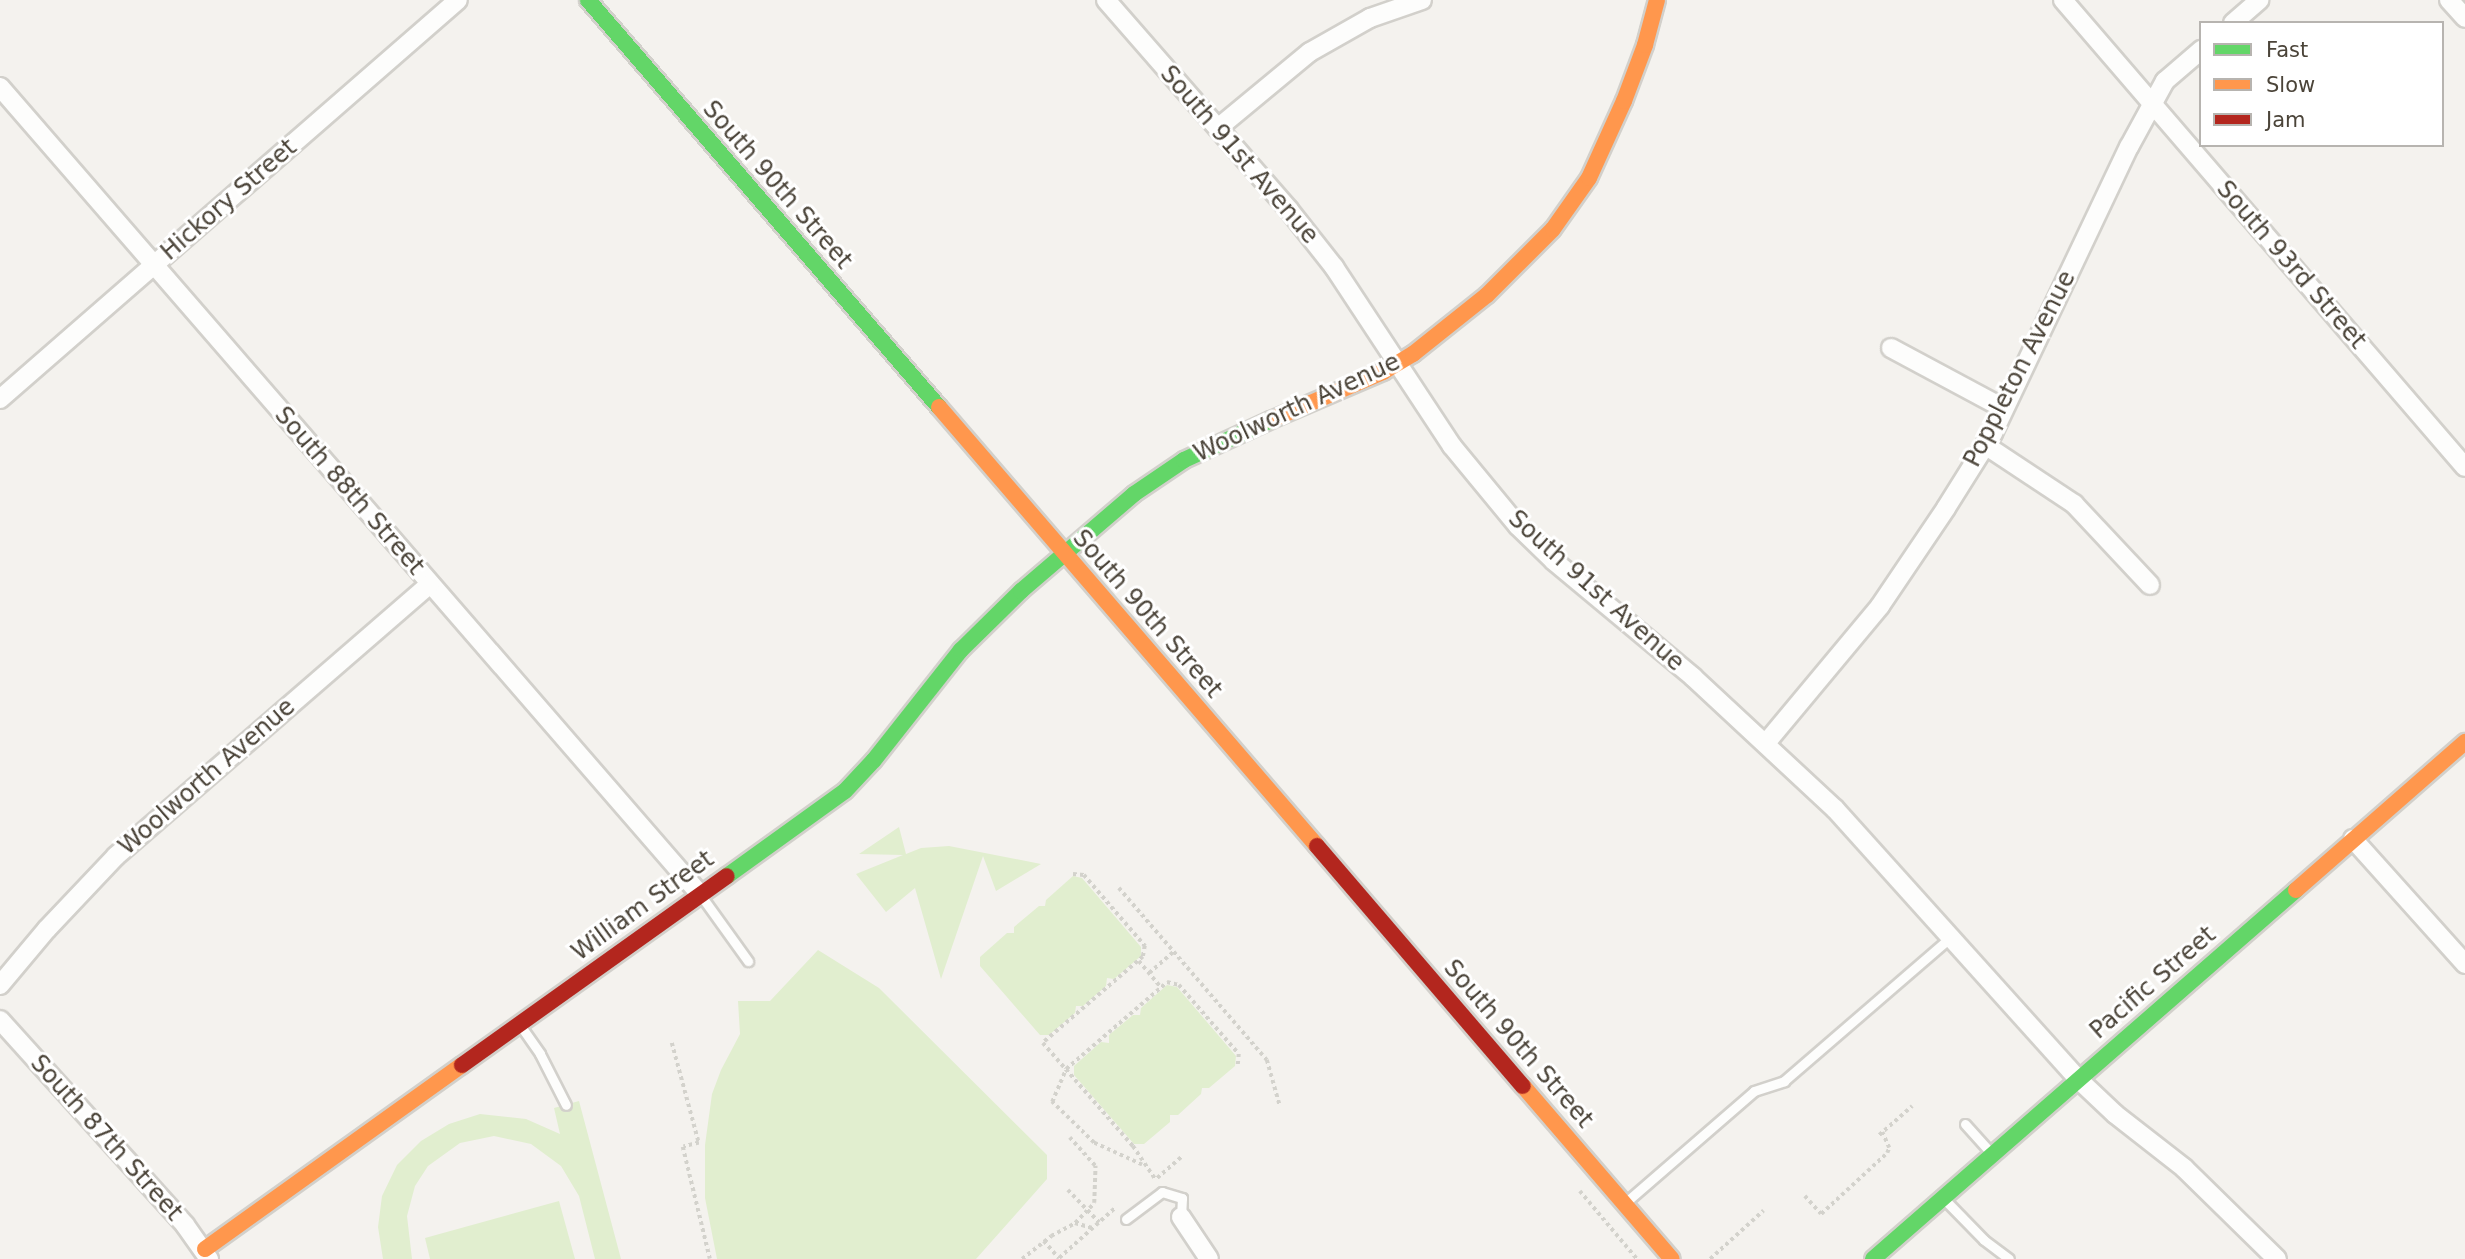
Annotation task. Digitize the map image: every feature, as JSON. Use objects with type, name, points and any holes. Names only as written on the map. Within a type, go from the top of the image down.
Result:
[{"type":"main road","name":"South 90th Street","points":[[587,0],[1672,1259]]},
{"type":"main road","name":"Woolworth Avenue","points":[[1065,554],[1134,494],[1184,460],[1398,363],[1487,295],[1523,261],[1574,202],[1602,151],[1624,101],[1645,45],[1657,0]]},
{"type":"main road","name":"William Street","points":[[207,1254],[519,1024],[854,783],[961,650],[1065,554]]},
{"type":"main road","name":"Pacific Street","points":[[1872,1259],[2465,742]]},
{"type":"street","name":"Hickory Street","points":[[0,399],[458,0]]},
{"type":"street","name":"South 91st Avenue","points":[[1106,0],[1334,267],[1451,446],[1518,526],[1766,743],[1868,843],[2078,1079],[2115,1114],[2184,1168],[2277,1259]]},
{"type":"street","points":[[1218,128],[1310,52],[1370,19],[1422,0]]},
{"type":"street","name":"South 93rd Street","points":[[2063,0],[2465,467]]},
{"type":"street","points":[[2235,21],[2259,0]]},
{"type":"street","points":[[2449,0],[2465,18]]},
{"type":"street","name":"Poppleton Avenue","points":[[1766,743],[1880,606],[1985,445],[2165,81],[2199,52]]},
{"type":"street","name":"South 88th Street","points":[[0,87],[699,893]]},
{"type":"street","points":[[1891,348],[2003,408]]},
{"type":"street","points":[[1985,445],[2074,504],[2150,585]]},
{"type":"street","name":"Woolworth Avenue","points":[[0,985],[47,929],[116,856],[430,584]]},
{"type":"street","points":[[2353,839],[2465,964]]},
{"type":"street","name":"South 87th Street","points":[[0,1020],[207,1254]]},
{"type":"street","points":[[1181,1217],[1209,1259]]},
{"type":"lane","points":[[699,893],[748,961]]},
{"type":"lane","points":[[1625,1203],[1754,1091],[1784,1081],[1951,937]]},
{"type":"lane","points":[[519,1024],[540,1054],[566,1105]]},
{"type":"lane","points":[[1965,1124],[1992,1154]]},
{"type":"lane","points":[[1126,1219],[1162,1192],[1182,1198],[1181,1217]]},
{"type":"lane","points":[[1942,1198],[1984,1240],[2009,1259]]},
{"type":"path","points":[[1073,874],[1084,875],[1144,946],[1143,957],[1043,1043],[1133,1146],[1144,1166],[1156,1179],[1181,1157]]},
{"type":"path","points":[[1119,888],[1267,1060],[1280,1106]]},
{"type":"path","points":[[1149,973],[1174,951]]},
{"type":"path","points":[[1139,961],[1161,987]]},
{"type":"path","points":[[1144,1166],[1094,1143],[1052,1102],[1066,1069],[1167,982],[1179,985],[1239,1054],[1238,1065]]},
{"type":"path","points":[[672,1043],[699,1143],[683,1147],[710,1259]]},
{"type":"path","points":[[1805,1196],[1821,1214],[1887,1153],[1889,1148],[1881,1133],[1913,1106]]},
{"type":"path","points":[[1022,1259],[1044,1241],[1075,1223],[1095,1200],[1096,1166],[1070,1138]]},
{"type":"path","points":[[1044,1241],[1059,1258],[1099,1222],[1068,1190]]},
{"type":"path","points":[[1710,1259],[1763,1212]]},
{"type":"path","points":[[1075,1223],[1093,1228]]},
{"type":"green space","points":[[899,827],[906,854],[921,848],[949,846],[1041,864],[996,891],[983,856],[941,979],[915,888],[886,912],[856,874],[903,855],[859,854]]},
{"type":"green space","points":[[1073,876],[1082,878],[1141,947],[1141,956],[1114,979],[1107,978],[1106,986],[1083,1006],[1076,1006],[1075,1013],[1049,1035],[1040,1035],[980,966],[980,957],[1007,933],[1014,933],[1014,927],[1039,906],[1045,906],[1046,900]]},
{"type":"green space","points":[[818,950],[879,988],[1047,1155],[1047,1179],[976,1259],[717,1259],[705,1198],[705,1145],[712,1094],[740,1034],[738,1001],[770,1001]]},
{"type":"green space","points":[[1167,985],[1177,987],[1236,1056],[1235,1066],[1209,1088],[1202,1088],[1201,1094],[1178,1115],[1170,1115],[1170,1122],[1144,1144],[1134,1144],[1074,1075],[1074,1066],[1101,1042],[1109,1043],[1109,1035],[1133,1015],[1140,1015],[1141,1008]]},
{"type":"green space","points":[[579,1101],[621,1259],[595,1259],[579,1196],[561,1166],[531,1144],[494,1136],[460,1143],[428,1166],[415,1186],[407,1216],[412,1259],[383,1259],[378,1227],[382,1196],[397,1165],[421,1141],[449,1124],[480,1114],[526,1119],[560,1134],[554,1108]]},
{"type":"green space","points":[[559,1201],[575,1259],[430,1259],[425,1238]]},
{"type":"traffic: fast","points":[[588,0],[939,407]]},
{"type":"traffic: fast","points":[[727,876],[845,791],[874,760],[961,650],[1021,591],[1134,494],[1184,460],[1271,420]]},
{"type":"traffic: fast","points":[[1873,1259],[2296,890]]},
{"type":"traffic: slow","points":[[1271,420],[1383,372],[1413,354],[1487,295],[1553,229],[1589,178],[1624,101],[1645,45],[1657,0]]},
{"type":"traffic: slow","points":[[939,407],[1317,846]]},
{"type":"traffic: slow","points":[[2296,890],[2465,742]]},
{"type":"traffic: slow","points":[[205,1249],[462,1065]]},
{"type":"traffic: slow","points":[[1523,1086],[1672,1259]]},
{"type":"traffic: jam","points":[[1317,846],[1523,1086]]},
{"type":"traffic: jam","points":[[462,1065],[727,876]]}]
